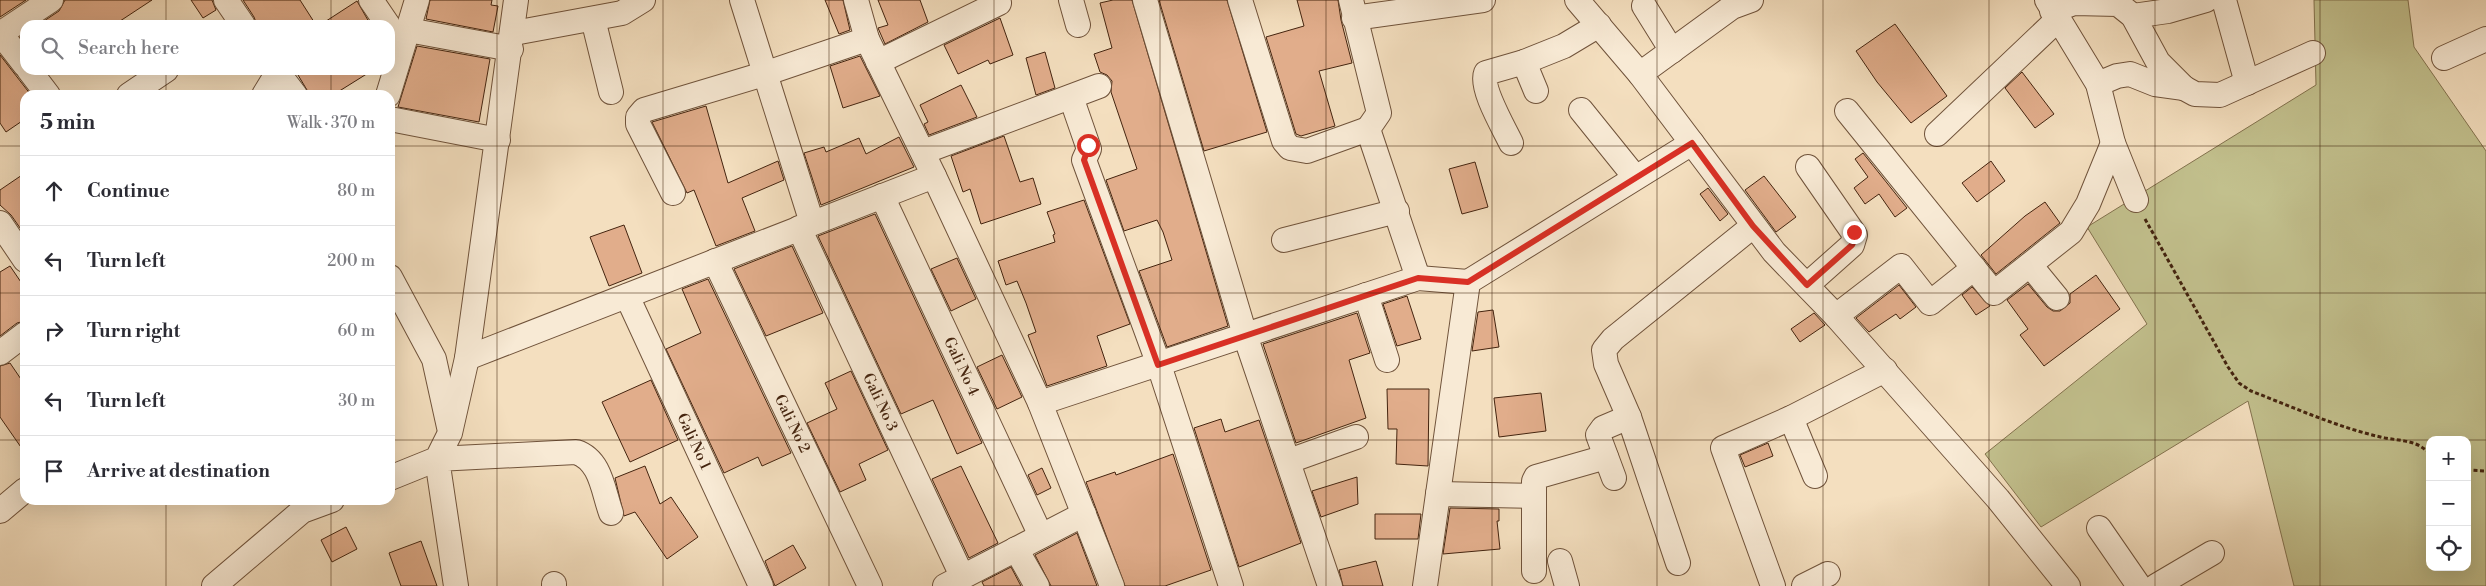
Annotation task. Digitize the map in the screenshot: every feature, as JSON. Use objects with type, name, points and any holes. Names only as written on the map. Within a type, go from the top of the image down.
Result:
[{"type":"street","points":[[22,20],[51,0]]},
{"type":"street","points":[[226,0],[237,20]]},
{"type":"street","points":[[371,0],[387,20]]},
{"type":"street","points":[[395,46],[397,32],[417,0]]},
{"type":"street","points":[[455,585],[437,459],[450,433],[467,358],[512,41],[516,0]]},
{"type":"street","points":[[397,32],[512,41],[592,19],[622,14],[643,0]]},
{"type":"street","name":"Gali No 3","points":[[742,0],[805,225],[954,581]]},
{"type":"street","points":[[856,0],[868,39],[878,62],[934,176],[1040,403],[1112,586]]},
{"type":"street","points":[[1071,0],[1078,25]]},
{"type":"street","points":[[1145,0],[1245,335],[1330,586]]},
{"type":"street","points":[[1240,0],[1284,141],[1290,148],[1307,151],[1368,129],[1379,113],[1353,9],[1483,0]]},
{"type":"street","points":[[1577,0],[1640,74],[1753,226],[1885,370],[1998,499],[2068,586]]},
{"type":"street","points":[[2133,16],[2168,10],[2206,0]]},
{"type":"street","points":[[2224,0],[2247,83]]},
{"type":"street","points":[[1640,74],[1737,2]]},
{"type":"street","points":[[878,62],[999,3]]},
{"type":"street","points":[[1937,134],[2052,10],[2074,3],[2118,4],[2133,16],[2158,62],[2184,88],[2195,94],[2220,96],[2313,53]]},
{"type":"street","points":[[1644,6],[1672,51]]},
{"type":"street","points":[[2052,10],[2098,84],[2113,143],[2136,200]]},
{"type":"street","points":[[592,19],[611,92]]},
{"type":"street","points":[[20,21],[1,34],[20,59]]},
{"type":"street","points":[[1511,143],[1488,93],[1484,77],[1490,71],[1524,62],[1564,46],[1599,25]]},
{"type":"street","points":[[673,193],[638,124],[640,113],[647,107],[764,74],[868,39]]},
{"type":"street","points":[[2444,58],[2486,39]]},
{"type":"street","points":[[1524,62],[1536,91]]},
{"type":"street","points":[[2098,84],[2117,76],[2130,74],[2155,84],[2184,88]]},
{"type":"street","points":[[33,75],[44,90]]},
{"type":"street","points":[[136,90],[158,75]]},
{"type":"street","points":[[267,90],[275,75]]},
{"type":"street","points":[[280,75],[291,90]]},
{"type":"street","points":[[389,90],[391,75]]},
{"type":"street","points":[[922,152],[1099,86]]},
{"type":"street","points":[[1071,97],[1088,149],[1084,160],[1158,365],[1231,586]]},
{"type":"street","points":[[1581,110],[1636,177]]},
{"type":"street","points":[[1847,111],[1994,294],[2072,232],[2088,204],[2113,143]]},
{"type":"street","points":[[395,120],[498,140]]},
{"type":"street","points":[[1368,129],[1418,278]]},
{"type":"street","points":[[1040,403],[1418,278],[1468,282],[1692,143]]},
{"type":"street","points":[[1807,285],[1852,245],[1855,235],[1808,167]]},
{"type":"street","points":[[467,358],[934,176]]},
{"type":"street","name":"Gali No 4","points":[[882,196],[1041,536]]},
{"type":"street","points":[[1284,240],[1397,211]]},
{"type":"street","points":[[0,223],[20,253]]},
{"type":"street","points":[[1678,563],[1629,417],[1606,364],[1604,350],[1608,344],[1753,226]]},
{"type":"street","name":"Gali No 2","points":[[715,261],[870,586]]},
{"type":"street","points":[[2030,265],[2057,298]]},
{"type":"street","points":[[1836,316],[1901,266],[1930,303],[1974,268]]},
{"type":"street","points":[[1425,586],[1468,282]]},
{"type":"street","points":[[395,286],[434,359],[450,433]]},
{"type":"street","points":[[1366,295],[1387,360]]},
{"type":"street","name":"Gali No 1","points":[[627,296],[761,586]]},
{"type":"street","points":[[0,353],[20,338]]},
{"type":"street","points":[[1773,586],[1723,448],[1791,418],[1885,370]]},
{"type":"street","points":[[1534,571],[1533,496],[1536,477],[1610,468],[1598,431],[1629,417]]},
{"type":"street","points":[[1791,418],[1815,476]]},
{"type":"street","points":[[1289,461],[1356,437]]},
{"type":"street","points":[[395,476],[437,459],[576,452],[591,459],[596,468],[611,513]]},
{"type":"street","points":[[0,510],[20,494]]},
{"type":"street","points":[[1438,494],[1533,496]]},
{"type":"street","points":[[214,586],[302,511],[318,505]]},
{"type":"street","points":[[954,581],[1084,514]]},
{"type":"street","points":[[2100,528],[2139,586]]},
{"type":"street","points":[[1016,549],[1037,586]]},
{"type":"street","points":[[2156,586],[2212,553]]},
{"type":"street","points":[[1560,561],[1567,586]]},
{"type":"street","points":[[1804,586],[1828,574]]},
{"type":"path","points":[[2136,200],[2182,288],[2228,367],[2240,383],[2252,391],[2354,430],[2410,441],[2423,446],[2426,449]]},
{"type":"path","points":[[2471,470],[2486,471]]},
{"type":"shaded area","points":[[2314,0],[2408,0],[2414,47],[2486,151],[2486,586],[2294,586],[2248,401],[2041,527],[1985,454],[2147,324],[2087,227],[2316,85]]},
{"type":"building","points":[[0,0],[26,0],[0,17]]},
{"type":"building","points":[[65,0],[152,0],[122,20],[46,20],[59,11]]},
{"type":"building","points":[[191,0],[212,0],[216,10],[203,18]]},
{"type":"building","points":[[243,0],[300,0],[313,20],[255,20]]},
{"type":"building","points":[[430,0],[492,0],[491,5],[498,6],[493,32],[426,19]]},
{"type":"building","points":[[825,0],[843,0],[850,30],[839,34]]},
{"type":"building","points":[[878,0],[920,0],[928,22],[885,44],[878,28],[888,25]]},
{"type":"building","points":[[1113,0],[1132,0],[1228,326],[1167,347],[1139,271],[1172,260],[1163,232],[1157,220],[1124,231],[1106,180],[1137,169],[1111,92],[1112,81],[1107,75],[1100,72],[1094,54],[1112,48],[1100,3]]},
{"type":"building","points":[[1159,0],[1227,0],[1267,132],[1204,151]]},
{"type":"building","points":[[1297,0],[1338,0],[1352,63],[1319,71],[1335,126],[1301,136],[1296,134],[1266,37],[1304,26]]},
{"type":"building","points":[[357,1],[368,20],[328,20]]},
{"type":"building","points":[[1000,18],[1013,55],[990,64],[988,60],[958,74],[944,45]]},
{"type":"building","points":[[1895,24],[1947,96],[1911,123],[1877,82],[1856,51]]},
{"type":"building","points":[[417,46],[490,59],[479,122],[398,107]]},
{"type":"building","points":[[1045,52],[1055,88],[1036,95],[1026,58]]},
{"type":"building","points":[[0,55],[27,90],[20,90],[20,122],[6,132],[0,123]]},
{"type":"building","points":[[860,56],[880,96],[843,108],[830,66]]},
{"type":"building","points":[[2022,72],[2054,114],[2035,128],[2005,88]]},
{"type":"building","points":[[298,75],[365,75],[341,90],[307,90]]},
{"type":"building","points":[[961,85],[977,117],[929,135],[924,124],[928,122],[920,105]]},
{"type":"building","points":[[706,106],[728,183],[778,161],[784,180],[742,198],[755,231],[716,246],[694,190],[687,193],[652,122]]},
{"type":"building","points":[[1004,136],[1020,182],[1033,178],[1041,204],[981,224],[970,189],[963,192],[951,156]]},
{"type":"building","points":[[899,137],[914,167],[821,205],[804,153],[824,147],[826,152],[859,138],[866,154]]},
{"type":"building","points":[[1863,153],[1907,208],[1895,217],[1879,194],[1865,204],[1854,188],[1868,177],[1855,159]]},
{"type":"building","points":[[1991,161],[2005,181],[1977,202],[1962,183]]},
{"type":"building","points":[[1475,162],[1488,207],[1462,214],[1449,169]]},
{"type":"building","points":[[20,176],[20,228],[11,215],[0,205],[0,190]]},
{"type":"building","points":[[1764,176],[1796,217],[1776,232],[1745,190]]},
{"type":"building","points":[[1708,188],[1728,214],[1720,221],[1700,194]]},
{"type":"building","points":[[1084,200],[1130,324],[1097,336],[1107,366],[1047,386],[1028,335],[1036,332],[1026,303],[1017,281],[1006,285],[998,261],[1055,242],[1053,235],[1055,234],[1047,212]]},
{"type":"building","points":[[2045,202],[2060,223],[1996,274],[1981,255],[2025,216]]},
{"type":"building","points":[[875,214],[982,443],[957,454],[933,400],[901,414],[818,236]]},
{"type":"building","points":[[624,225],[642,273],[609,286],[590,237]]},
{"type":"building","points":[[792,246],[823,313],[766,336],[734,269]]},
{"type":"building","points":[[957,258],[976,299],[951,311],[931,269]]},
{"type":"building","points":[[10,266],[20,281],[20,322],[0,336],[0,272]]},
{"type":"building","points":[[2096,275],[2120,309],[2044,366],[2020,335],[2028,329],[2007,300],[2028,284],[2047,307],[2053,311],[2060,311],[2070,303],[2070,294]]},
{"type":"building","points":[[708,279],[791,453],[762,466],[758,457],[724,473],[666,349],[701,333],[682,289]]},
{"type":"building","points":[[1899,285],[1916,307],[1900,319],[1896,314],[1869,332],[1856,318]]},
{"type":"building","points":[[1972,287],[1990,306],[1976,315],[1962,295]]},
{"type":"building","points":[[1407,296],[1421,339],[1397,346],[1383,304]]},
{"type":"building","points":[[1493,310],[1499,347],[1472,351],[1478,312]]},
{"type":"building","points":[[1357,313],[1370,353],[1349,360],[1366,418],[1296,443],[1263,344]]},
{"type":"building","points":[[1814,313],[1825,325],[1800,342],[1791,329]]},
{"type":"building","points":[[1002,355],[1022,397],[997,409],[977,367]]},
{"type":"building","points":[[10,363],[20,378],[20,446],[0,417],[0,366]]},
{"type":"building","points":[[851,371],[888,450],[859,464],[866,480],[840,492],[807,423],[837,409],[825,383]]},
{"type":"building","points":[[651,380],[678,440],[630,462],[602,402]]},
{"type":"building","points":[[1387,389],[1429,389],[1428,466],[1396,464],[1397,429],[1388,429]]},
{"type":"building","points":[[1541,393],[1546,431],[1499,437],[1494,398]]},
{"type":"building","points":[[1221,419],[1225,432],[1259,420],[1301,543],[1239,567],[1194,428]]},
{"type":"building","points":[[1768,443],[1773,456],[1745,467],[1740,455]]},
{"type":"building","points":[[1173,454],[1211,570],[1165,586],[1125,586],[1086,482],[1115,472],[1116,475]]},
{"type":"building","points":[[645,466],[660,504],[671,497],[698,537],[667,559],[635,512],[624,516],[615,478]]},
{"type":"building","points":[[961,466],[998,543],[969,558],[932,479]]},
{"type":"building","points":[[1042,468],[1051,488],[1037,495],[1028,475]]},
{"type":"building","points":[[1357,477],[1358,504],[1321,517],[1312,491]]},
{"type":"building","points":[[1450,508],[1499,509],[1499,521],[1497,521],[1500,549],[1443,554]]},
{"type":"building","points":[[1375,514],[1421,514],[1418,539],[1375,539]]},
{"type":"building","points":[[346,527],[357,549],[332,562],[321,540]]},
{"type":"building","points":[[1077,533],[1097,586],[1051,586],[1035,555]]},
{"type":"building","points":[[421,541],[437,586],[401,586],[389,553]]},
{"type":"building","points":[[793,545],[806,568],[775,586],[765,561]]},
{"type":"building","points":[[1376,561],[1383,586],[1343,586],[1339,570]]},
{"type":"building","points":[[1011,567],[1021,586],[984,586],[982,582]]},
{"type":"route","points":[[1088,145],[1084,160],[1158,365],[1418,278],[1468,282],[1692,143],[1774,252],[1807,285],[1852,245],[1855,238],[1854,232]]}]
